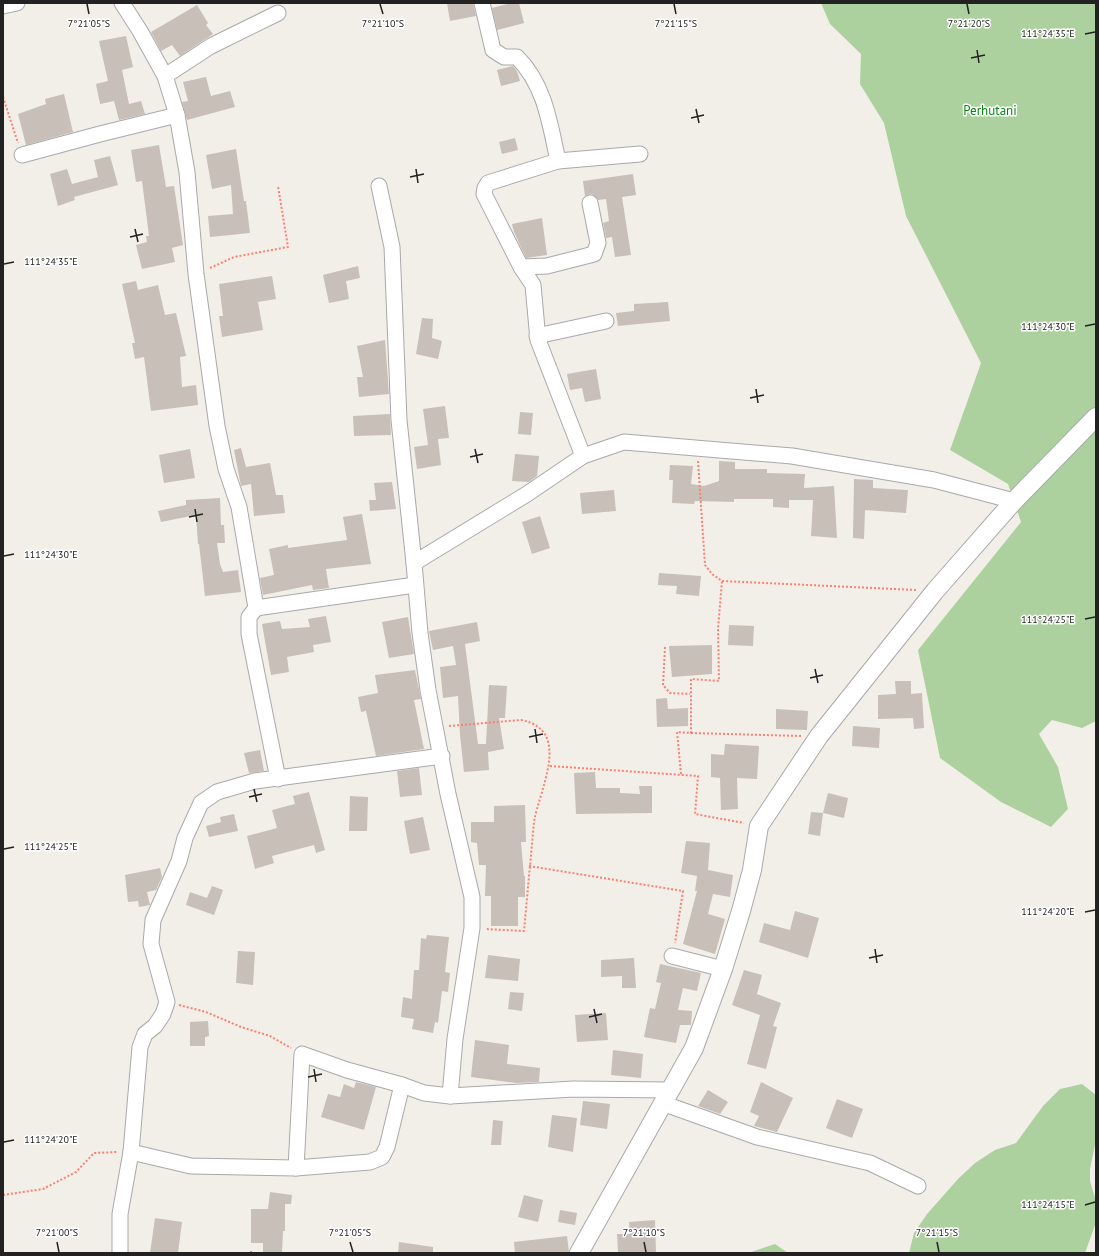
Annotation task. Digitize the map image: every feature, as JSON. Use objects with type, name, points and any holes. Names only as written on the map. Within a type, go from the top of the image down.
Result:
[{"type":"street","points":[[3,6],[17,3]]},
{"type":"street","points":[[122,3],[140,31],[165,76],[177,115],[187,172],[196,274],[217,426],[226,469],[239,508],[256,608]]},
{"type":"street","points":[[482,3],[493,50],[504,57],[517,57],[524,64],[545,102],[558,161]]},
{"type":"street","points":[[165,76],[211,46],[278,13]]},
{"type":"street","points":[[22,155],[177,115]]},
{"type":"street","points":[[583,456],[537,336],[534,285],[521,267],[484,194],[485,188],[488,183],[558,161],[640,154]]},
{"type":"street","points":[[379,186],[392,247],[399,420],[420,634],[448,794],[472,897],[472,928],[455,1039],[450,1096]]},
{"type":"street","points":[[521,267],[547,266],[594,254],[598,243],[590,203]]},
{"type":"street","points":[[537,336],[606,321]]},
{"type":"street","points":[[579,1253],[665,1097],[694,1048],[723,969],[752,870],[759,826],[819,736],[935,591],[1014,501],[1096,417]]},
{"type":"street","points":[[414,563],[527,494],[583,456],[624,442],[792,456],[934,480],[1014,501]]},
{"type":"street","points":[[278,779],[249,634],[249,617],[256,608],[414,585]]},
{"type":"street","points":[[120,1253],[120,1214],[130,1152],[140,1047],[146,1034],[155,1026],[163,1014],[167,1002],[151,944],[153,920],[179,861],[194,813],[201,803],[217,792],[256,781],[442,756]]},
{"type":"street","points":[[672,956],[723,969]]},
{"type":"street","points":[[296,1168],[302,1054],[347,1070],[402,1085],[424,1093],[450,1096],[574,1089],[665,1097],[757,1137],[870,1163],[918,1186]]},
{"type":"street","points":[[130,1152],[191,1166],[296,1168],[370,1162],[382,1156],[391,1134],[402,1085]]},
{"type":"path","points":[[3,96],[22,155]]},
{"type":"path","points":[[196,274],[234,257],[288,247],[278,186]]},
{"type":"path","points":[[698,448],[705,565],[712,574],[722,581],[935,591]]},
{"type":"path","points":[[691,733],[690,679],[719,681],[718,629],[722,581]]},
{"type":"path","points":[[665,647],[664,685],[670,693],[690,694]]},
{"type":"path","points":[[436,727],[521,720],[533,722],[542,728],[548,737],[550,766],[536,809],[529,866],[524,931],[472,928]]},
{"type":"path","points":[[681,774],[677,732],[819,736]]},
{"type":"path","points":[[550,766],[698,776],[695,814],[759,826]]},
{"type":"path","points":[[529,866],[683,891],[672,956]]},
{"type":"path","points":[[167,1002],[206,1012],[241,1027],[270,1036],[302,1054]]},
{"type":"path","points":[[3,1195],[43,1188],[76,1172],[94,1153],[130,1152]]},
{"type":"green space","name":"Perhutani","points":[[821,3],[1096,3],[1096,721],[1082,728],[1052,720],[1039,734],[1058,767],[1068,809],[1051,827],[1001,802],[940,758],[918,650],[1021,522],[1008,484],[950,450],[981,363],[906,216],[884,123],[860,84],[861,54],[830,24]]},
{"type":"green space","points":[[1082,1084],[1096,1095],[1096,1140],[1090,1169],[1090,1181],[1096,1201],[1095,1225],[1085,1253],[909,1253],[914,1233],[927,1214],[958,1179],[975,1163],[995,1150],[1016,1143],[1043,1106],[1060,1089]]},
{"type":"green space","points":[[775,1244],[788,1253],[748,1253]]},
{"type":"building","points":[[447,3],[473,3],[476,16],[450,21]]},
{"type":"building","points":[[511,3],[519,3],[524,23],[497,30],[492,8]]},
{"type":"building","points":[[197,5],[208,23],[206,25],[213,34],[180,56],[172,45],[161,51],[151,32]]},
{"type":"building","points":[[126,36],[133,67],[122,70],[129,104],[141,101],[145,114],[119,120],[114,101],[100,104],[96,84],[108,81],[99,41]]},
{"type":"building","points":[[513,66],[517,71],[520,81],[501,86],[497,70]]},
{"type":"building","points":[[206,77],[211,96],[230,91],[235,107],[187,120],[182,102],[188,101],[183,82]]},
{"type":"building","points":[[64,94],[73,132],[26,145],[18,114],[46,104],[45,99]]},
{"type":"building","points":[[515,138],[518,150],[502,154],[499,142]]},
{"type":"building","points":[[159,145],[166,187],[174,186],[183,245],[172,248],[175,262],[142,269],[136,245],[147,242],[146,236],[149,236],[142,181],[136,182],[131,150]]},
{"type":"building","points":[[236,149],[244,201],[246,201],[250,233],[210,237],[208,216],[233,214],[231,185],[212,189],[206,155]]},
{"type":"building","points":[[110,156],[118,185],[74,197],[75,200],[58,206],[50,174],[67,169],[72,184],[98,177],[94,160]]},
{"type":"building","points":[[633,174],[636,195],[622,197],[631,255],[615,257],[612,237],[606,238],[603,223],[609,221],[606,199],[598,200],[592,194],[585,196],[583,181]]},
{"type":"building","points":[[542,218],[547,255],[526,258],[512,224]]},
{"type":"building","points":[[358,266],[360,278],[346,281],[349,299],[329,303],[323,275]]},
{"type":"building","points":[[272,276],[276,299],[258,302],[263,330],[222,337],[219,316],[223,316],[219,284]]},
{"type":"building","points":[[136,281],[138,290],[158,285],[165,315],[176,313],[186,356],[180,357],[182,387],[196,385],[198,405],[151,411],[144,357],[135,359],[132,343],[135,343],[122,284]]},
{"type":"building","points":[[668,302],[670,321],[618,326],[616,313],[634,311],[634,304]]},
{"type":"building","points":[[422,318],[433,319],[432,338],[442,341],[438,359],[416,354]]},
{"type":"building","points":[[385,340],[389,394],[359,397],[357,377],[363,377],[357,346]]},
{"type":"building","points":[[596,369],[601,399],[585,402],[582,388],[570,390],[567,374]]},
{"type":"building","points":[[445,406],[449,438],[438,439],[441,465],[417,469],[414,447],[428,445],[423,409]]},
{"type":"building","points":[[520,412],[533,413],[531,435],[518,434]]},
{"type":"building","points":[[390,414],[391,435],[354,436],[353,416]]},
{"type":"building","points":[[241,448],[246,467],[270,463],[276,495],[283,495],[285,513],[254,516],[251,484],[241,486],[234,450]]},
{"type":"building","points":[[190,449],[195,478],[164,483],[159,455]]},
{"type":"building","points":[[515,454],[539,456],[537,476],[529,482],[512,481]]},
{"type":"building","points":[[719,461],[735,462],[735,469],[767,469],[767,473],[805,474],[804,488],[834,486],[837,538],[811,536],[813,500],[789,500],[789,508],[773,507],[773,499],[734,499],[734,502],[695,501],[694,504],[672,503],[673,480],[669,480],[670,465],[693,466],[691,484],[704,486],[719,481]]},
{"type":"building","points":[[854,479],[873,480],[873,488],[908,490],[906,513],[865,510],[864,539],[853,538]]},
{"type":"building","points":[[392,482],[396,509],[370,511],[369,500],[376,500],[374,483]]},
{"type":"building","points":[[614,490],[616,511],[582,514],[580,493]]},
{"type":"building","points":[[220,498],[221,525],[224,525],[225,543],[217,543],[220,564],[223,572],[238,570],[241,592],[205,596],[198,544],[196,515],[161,522],[158,511],[186,505],[186,500]]},
{"type":"building","points":[[362,514],[371,564],[326,569],[329,588],[313,590],[312,585],[263,595],[260,578],[274,575],[269,549],[288,545],[288,548],[347,540],[343,517]]},
{"type":"building","points":[[540,516],[550,548],[532,554],[522,522]]},
{"type":"building","points":[[659,573],[701,576],[699,596],[676,594],[677,586],[658,585]]},
{"type":"building","points":[[326,616],[331,642],[313,645],[314,652],[287,657],[289,672],[271,675],[262,624],[280,621],[282,629],[310,627],[308,619]]},
{"type":"building","points":[[408,617],[414,654],[389,658],[382,622]]},
{"type":"building","points":[[477,622],[480,641],[465,644],[478,744],[486,744],[489,685],[507,686],[505,718],[499,718],[504,749],[488,752],[489,770],[464,772],[458,696],[443,698],[440,667],[456,665],[453,646],[433,650],[429,631]]},
{"type":"building","points":[[729,625],[754,626],[753,646],[728,645]]},
{"type":"building","points":[[712,645],[712,674],[672,677],[669,646]]},
{"type":"building","points":[[415,670],[421,699],[414,700],[424,749],[376,756],[366,711],[361,712],[358,697],[378,693],[375,675]]},
{"type":"building","points":[[895,681],[911,681],[911,694],[922,693],[924,728],[914,729],[913,718],[878,719],[878,695],[896,694]]},
{"type":"building","points":[[667,698],[668,709],[688,708],[688,726],[657,727],[656,699]]},
{"type":"building","points":[[776,709],[808,711],[807,730],[776,729]]},
{"type":"building","points":[[853,726],[880,728],[879,748],[852,746]]},
{"type":"building","points":[[725,744],[759,746],[757,779],[737,778],[738,809],[721,810],[720,778],[711,777],[711,754],[724,755]]},
{"type":"building","points":[[260,750],[264,771],[249,773],[244,753]]},
{"type":"building","points":[[419,768],[422,795],[400,797],[397,771]]},
{"type":"building","points":[[595,772],[596,788],[620,788],[620,793],[640,794],[639,786],[652,786],[652,813],[576,814],[574,773]]},
{"type":"building","points":[[309,792],[325,850],[316,853],[314,845],[272,856],[274,863],[255,869],[247,836],[277,828],[272,810],[295,804],[293,796]]},
{"type":"building","points":[[828,793],[848,798],[844,818],[823,813]]},
{"type":"building","points":[[350,796],[368,797],[367,831],[349,831]]},
{"type":"building","points":[[525,805],[526,842],[521,842],[525,876],[525,897],[518,897],[518,926],[491,926],[491,896],[485,896],[486,865],[479,865],[477,843],[471,842],[471,822],[494,822],[494,806]]},
{"type":"building","points":[[811,812],[823,813],[820,836],[808,834]]},
{"type":"building","points":[[234,814],[238,831],[209,837],[206,826],[221,822],[220,817]]},
{"type":"building","points":[[423,817],[430,850],[410,854],[404,821]]},
{"type":"building","points":[[686,841],[710,843],[708,870],[733,875],[730,897],[713,894],[708,914],[725,919],[715,954],[683,944],[697,891],[695,891],[697,876],[681,873]]},
{"type":"building","points":[[160,868],[162,877],[156,890],[147,892],[150,905],[139,907],[138,901],[128,902],[125,875]]},
{"type":"building","points":[[212,886],[223,890],[214,915],[186,905],[190,892],[207,898]]},
{"type":"building","points":[[795,911],[819,918],[808,958],[759,942],[764,923],[790,930]]},
{"type":"building","points":[[427,935],[449,937],[445,972],[450,973],[448,992],[442,991],[438,1023],[435,1022],[433,1033],[412,1029],[414,1019],[401,1017],[403,997],[412,999],[414,970],[419,970],[421,938],[426,939]]},
{"type":"building","points":[[238,951],[255,952],[253,985],[236,983]]},
{"type":"building","points":[[488,955],[520,959],[518,981],[485,978]]},
{"type":"building","points":[[634,958],[636,988],[622,988],[622,976],[601,977],[601,960]]},
{"type":"building","points":[[660,964],[701,973],[697,991],[683,988],[678,1010],[692,1011],[691,1025],[680,1025],[676,1043],[644,1037],[650,1008],[655,1009],[661,983],[656,982]]},
{"type":"building","points":[[744,970],[762,975],[757,994],[781,1003],[773,1026],[777,1027],[766,1069],[747,1064],[760,1015],[732,1005]]},
{"type":"building","points":[[510,992],[524,993],[522,1011],[508,1009]]},
{"type":"building","points":[[606,1013],[608,1040],[577,1042],[575,1015]]},
{"type":"building","points":[[208,1021],[209,1036],[205,1037],[205,1046],[190,1046],[190,1022]]},
{"type":"building","points":[[475,1040],[509,1045],[507,1064],[540,1068],[539,1082],[516,1083],[471,1077]]},
{"type":"building","points":[[613,1050],[643,1054],[641,1078],[611,1075]]},
{"type":"building","points":[[356,1082],[376,1087],[364,1130],[321,1117],[328,1094],[340,1097],[344,1084],[354,1088]]},
{"type":"building","points":[[761,1082],[793,1098],[777,1132],[754,1126],[759,1116],[750,1112]]},
{"type":"building","points":[[708,1090],[728,1102],[720,1114],[698,1106]]},
{"type":"building","points":[[837,1099],[863,1109],[852,1138],[826,1128]]},
{"type":"building","points":[[583,1101],[610,1104],[607,1129],[580,1125]]},
{"type":"building","points":[[552,1115],[577,1118],[573,1152],[548,1147]]},
{"type":"building","points":[[493,1120],[503,1121],[501,1145],[491,1145]]},
{"type":"building","points":[[270,1192],[292,1195],[291,1204],[285,1204],[285,1231],[283,1231],[282,1253],[263,1253],[263,1243],[251,1243],[251,1209],[268,1209]]},
{"type":"building","points":[[524,1195],[543,1200],[538,1222],[518,1217]]},
{"type":"building","points":[[560,1210],[577,1213],[575,1225],[558,1222]]},
{"type":"building","points":[[155,1218],[182,1222],[178,1253],[150,1253]]},
{"type":"building","points":[[655,1220],[656,1253],[618,1252],[617,1234],[630,1234],[629,1222]]},
{"type":"building","points":[[567,1236],[569,1253],[515,1253],[514,1242]]},
{"type":"building","points":[[399,1242],[433,1247],[433,1253],[398,1253]]}]
